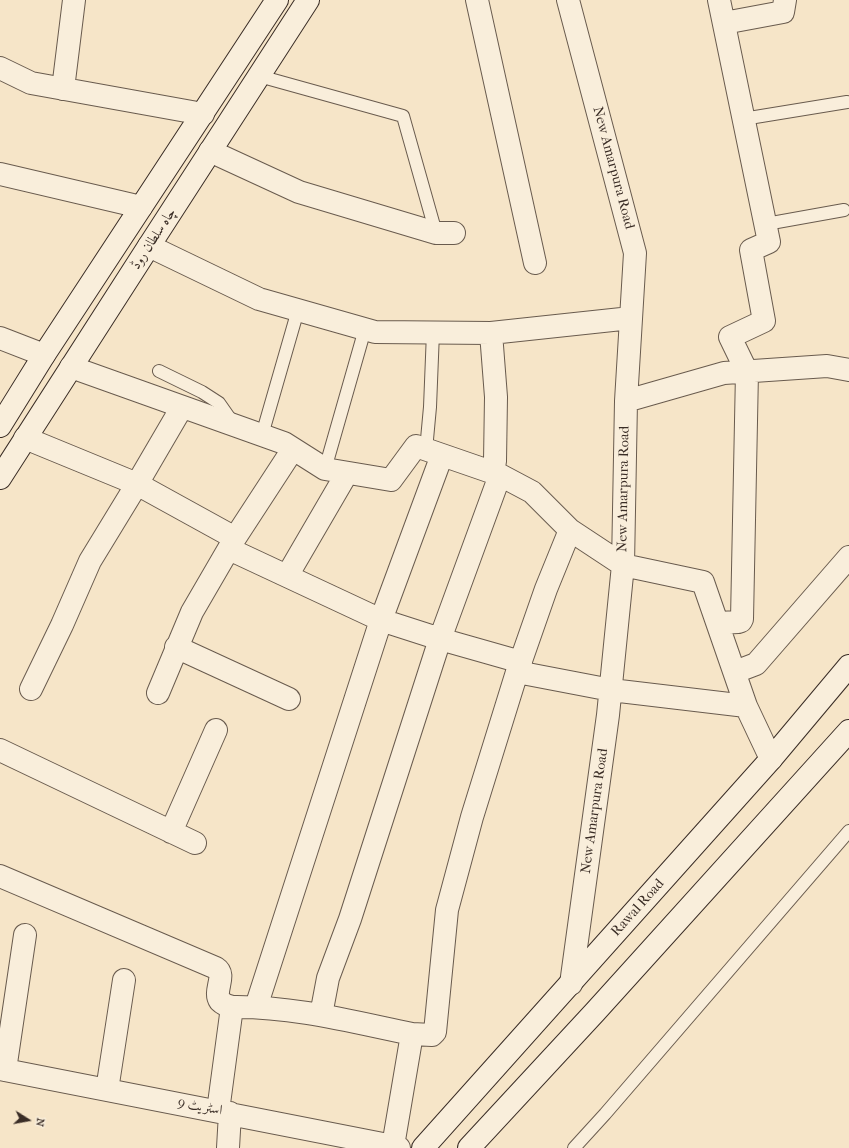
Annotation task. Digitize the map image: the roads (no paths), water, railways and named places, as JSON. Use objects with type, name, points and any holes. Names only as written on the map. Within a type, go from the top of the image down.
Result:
[{"type":"street","points":[[63,88],[74,0]]},
{"type":"street","name":"چاہ سلطان روڈ","points":[[0,426],[44,355],[277,0]]},
{"type":"street","name":"چاہ سلطان روڈ","points":[[0,478],[308,0]]},
{"type":"street","points":[[477,0],[535,263]]},
{"type":"street","name":"New Amarpura Road","points":[[568,0],[635,253],[626,400],[622,565],[608,715],[571,984]]},
{"type":"street","points":[[719,0],[769,242],[751,250],[764,321],[730,337],[747,372],[742,619],[738,622],[719,623]]},
{"type":"street","points":[[724,23],[783,12],[785,0]]},
{"type":"street","points":[[0,68],[31,83],[202,114]]},
{"type":"street","points":[[210,151],[299,192],[445,233]]},
{"type":"street","points":[[0,174],[141,207]]},
{"type":"street","points":[[149,246],[259,299],[375,332],[491,333],[631,318]]},
{"type":"street","points":[[321,1015],[328,978],[350,919],[440,639],[497,474],[495,461],[496,397],[491,333]]},
{"type":"street","points":[[0,338],[44,355]]},
{"type":"street","points":[[626,400],[724,373],[827,366],[849,370]]},
{"type":"street","points":[[71,367],[284,443],[325,470],[391,480],[416,446],[434,452],[497,474],[532,492],[570,530],[622,565],[703,582],[719,623],[746,706],[771,759]]},
{"type":"street","points":[[31,689],[90,560],[182,407]]},
{"type":"street","points":[[25,438],[137,484],[232,544],[288,576],[381,620],[519,667],[611,690],[746,706]]},
{"type":"street","points":[[158,693],[176,647],[192,612],[232,544],[293,449]]},
{"type":"street","points":[[256,1007],[434,452]]},
{"type":"street","points":[[288,576],[348,473]]},
{"type":"street","points":[[0,876],[216,968],[221,973],[218,996],[220,1001],[232,1007],[256,1007],[321,1015],[412,1034],[432,1034],[435,1032],[447,910],[472,817],[519,667],[546,589],[570,530]]},
{"type":"street","points":[[735,672],[756,664],[849,557]]},
{"type":"street","points":[[176,647],[289,699]]},
{"type":"street","name":"Rawal Road","points":[[423,1148],[771,759],[849,666]]},
{"type":"street","points":[[171,832],[216,730]]},
{"type":"street","points":[[469,1148],[849,731]]},
{"type":"street","points":[[0,750],[195,843]]},
{"type":"street","points":[[2,1069],[25,935]]},
{"type":"street","points":[[107,1090],[124,980]]},
{"type":"street","points":[[228,1148],[224,1112],[232,1007]]},
{"type":"street","points":[[396,1147],[412,1034]]},
{"type":"street","name":"اسٹریٹ 9","points":[[2,1069],[396,1147]]},
{"type":"lane","points":[[259,76],[402,116],[445,233]]},
{"type":"lane","points":[[744,120],[847,102]]},
{"type":"lane","points":[[766,224],[844,210]]},
{"type":"lane","points":[[262,435],[298,310]]},
{"type":"lane","points":[[325,470],[365,329]]},
{"type":"lane","points":[[433,332],[430,407],[434,452]]},
{"type":"lane","points":[[159,371],[202,392],[218,403],[235,425]]},
{"type":"lane","points":[[574,1148],[849,831]]}]
